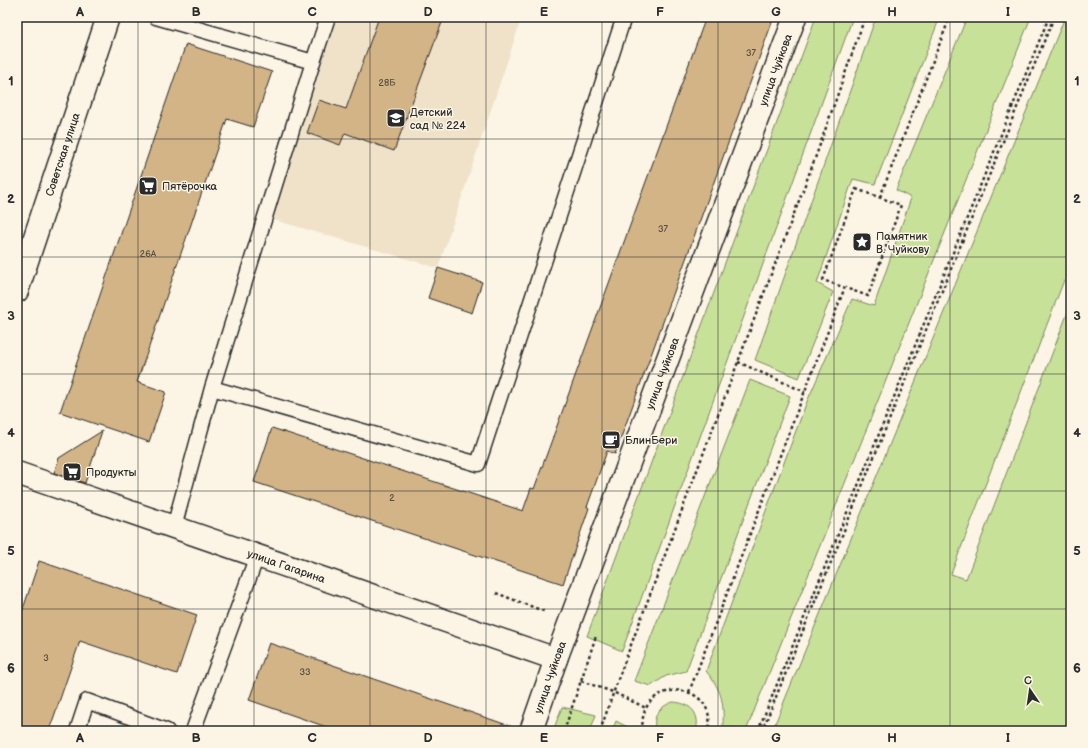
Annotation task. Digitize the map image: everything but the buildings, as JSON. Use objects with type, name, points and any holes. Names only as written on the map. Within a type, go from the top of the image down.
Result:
[{"type":"street","name":"Советская улица","points":[[17,291],[108,17]]},
{"type":"street","name":"улица Чуйкова","points":[[531,731],[556,659],[796,17]]},
{"type":"street","name":"улица Гагарина","points":[[17,473],[556,659]]},
{"type":"lane","points":[[156,17],[313,62]]},
{"type":"lane","points":[[174,527],[212,388],[328,17]]},
{"type":"lane","points":[[212,388],[478,464],[624,17]]},
{"type":"lane","points":[[193,731],[257,556]]},
{"type":"lane","points":[[77,731],[87,701],[167,731]]},
{"type":"path","points":[[600,731],[613,692],[817,153],[866,17]]},
{"type":"path","points":[[880,198],[950,17]]},
{"type":"path","points":[[758,731],[1049,17]]},
{"type":"path","points":[[762,731],[1054,17]]},
{"type":"path","points":[[856,189],[880,198],[901,205],[868,296],[823,280],[856,189]]},
{"type":"path","points":[[689,692],[845,287]]},
{"type":"path","points":[[738,362],[804,392]]},
{"type":"path","points":[[496,593],[550,613]]},
{"type":"path","points":[[564,731],[584,672]]},
{"type":"path","points":[[581,681],[613,692],[646,708]]},
{"type":"path","points":[[643,731],[643,718],[646,708],[652,700],[669,690],[679,689],[698,697],[705,705],[709,714],[709,731]]},
{"type":"shaded area","name":"Детский сад № 224","points":[[337,17],[522,17],[438,268],[271,219]]},
{"type":"green space","points":[[816,17],[853,17],[622,651],[587,636]]},
{"type":"green space","points":[[876,17],[940,17],[875,184],[853,179],[817,283],[833,292],[799,378],[755,360]]},
{"type":"green space","points":[[967,17],[1031,17],[746,731],[723,726],[721,697],[716,685],[706,671],[806,404],[852,299],[874,306],[911,198],[896,190]]},
{"type":"green space","points":[[1065,17],[1071,17],[1071,262],[951,574],[966,579],[1071,304],[1071,722],[1067,731],[772,731]]},
{"type":"green space","points":[[750,380],[790,396],[686,671],[666,676],[651,686],[634,681]]},
{"type":"green space","points":[[673,702],[684,704],[693,710],[697,719],[696,731],[656,731],[655,721],[658,713],[664,706]]},
{"type":"green space","points":[[562,707],[596,715],[590,731],[553,731]]},
{"type":"green space","points":[[616,721],[635,731],[612,731]]},
{"type":"place","name":"Детский сад № 224","points":[[396,118]]},
{"type":"place","name":"Пятёрочка","points":[[148,186]]},
{"type":"place","name":"Памятник В. Чуйкову","points":[[862,242]]},
{"type":"place","name":"БлинБери","points":[[611,440]]},
{"type":"place","name":"Продукты","points":[[72,472]]}]
